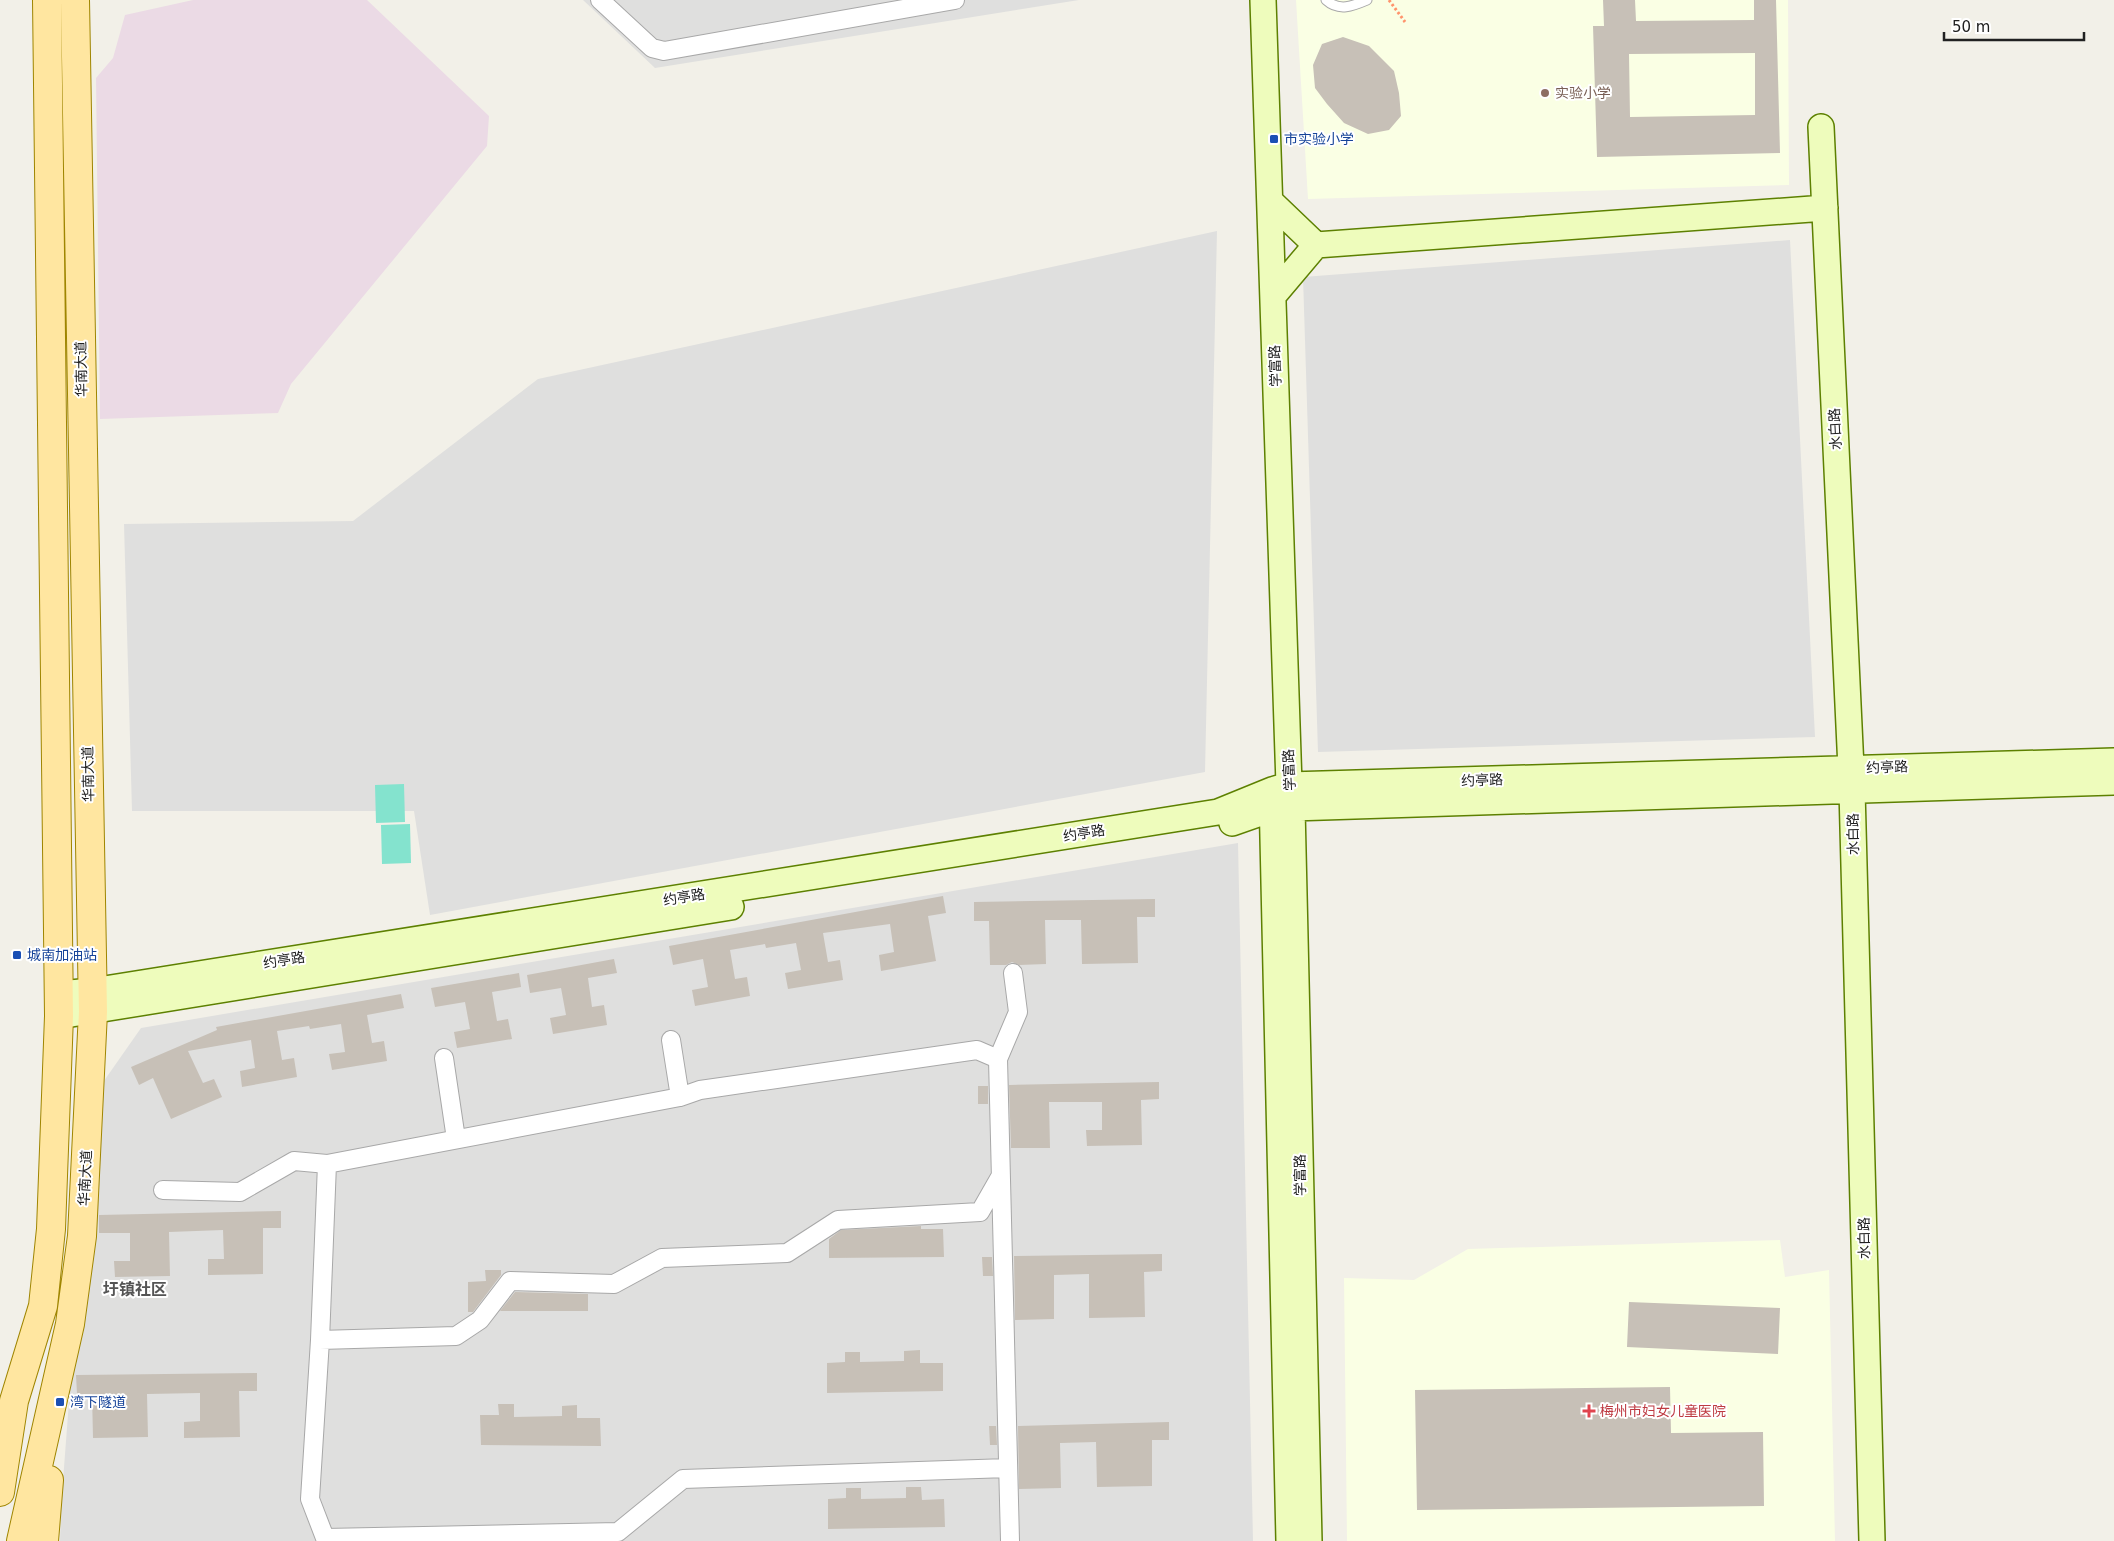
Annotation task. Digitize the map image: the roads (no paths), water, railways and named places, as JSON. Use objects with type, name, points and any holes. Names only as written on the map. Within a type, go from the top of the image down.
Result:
[{"type":"main road","name":"华南大道","points":[[0,1492],[14,1401],[43,1306],[51,1229],[59,1005],[48,0]]},
{"type":"main road","name":"华南大道","points":[[21,1541],[70,1324],[82,1236],[92,1001],[75,0]]},
{"type":"main road","points":[[0,1434],[14,1401]]},
{"type":"main road","points":[[44,1541],[53,1401]]},
{"type":"street","points":[[600,0],[652,48],[664,51],[955,0]]},
{"type":"street","name":"学富路","points":[[1246,0],[1281,798],[1309,1541]]},
{"type":"street","name":"学富路","points":[[1263,0],[1273,296],[1281,798],[1289,1541]]},
{"type":"street","name":"水白路","points":[[1821,127],[1852,779],[1872,1541]]},
{"type":"street","points":[[1270,201],[1316,245]]},
{"type":"street","points":[[1273,296],[1316,245],[1825,208]]},
{"type":"street","name":"约亭路","points":[[59,1005],[1218,827],[1281,798],[1852,779],[2114,760]]},
{"type":"street","name":"约亭路","points":[[1852,779],[2114,782]]},
{"type":"street","points":[[1010,1541],[998,1059],[1018,1012],[1013,973]]},
{"type":"street","points":[[671,1040],[680,1097]]},
{"type":"street","points":[[163,1190],[240,1192],[294,1161],[328,1164],[456,1138],[680,1097],[700,1090],[977,1050],[998,1059]]},
{"type":"street","points":[[444,1058],[456,1138]]},
{"type":"street","points":[[328,1164],[310,1499],[325,1538],[479,1538],[618,1532],[683,1479],[1008,1468]]},
{"type":"street","points":[[320,1340],[456,1336],[480,1320],[510,1281],[614,1284],[662,1258],[787,1253],[838,1220],[980,1212],[1001,1177]]},
{"type":"lane","points":[[1326,0],[1329,3],[1347,8],[1367,0]]},
{"type":"place","name":"实验小学","points":[[1545,93]]},
{"type":"place","name":"市实验小学","points":[[1274,139]]},
{"type":"place","name":"城南加油站","points":[[17,955]]},
{"type":"place","name":"湾下隧道","points":[[60,1402]]},
{"type":"place","name":"梅州市妇女儿童医院","points":[[1589,1411]]},
{"type":"district","name":"圩镇社区","points":[[135,1289]]}]
